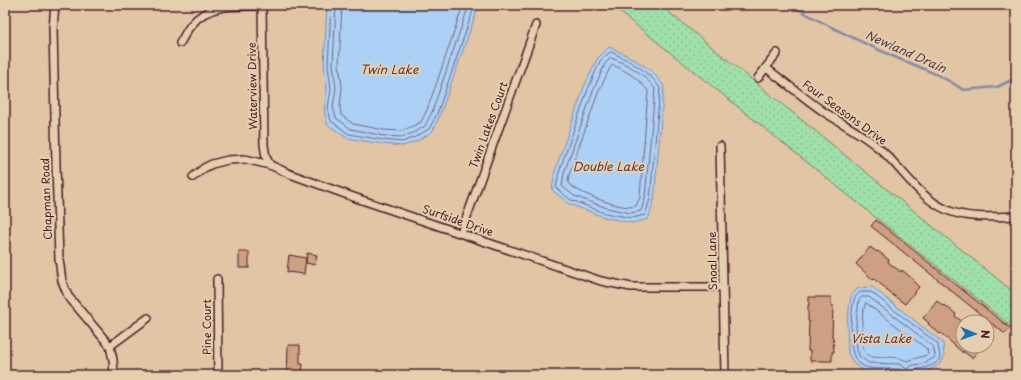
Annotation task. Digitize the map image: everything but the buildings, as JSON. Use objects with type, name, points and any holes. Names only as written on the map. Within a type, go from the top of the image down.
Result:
[{"type":"street","name":"Chapman Road","points":[[55,5],[53,28],[56,157],[59,259],[62,281],[68,296],[110,346]]},
{"type":"street","points":[[180,43],[192,24],[201,15],[227,6],[262,5]]},
{"type":"street","name":"Waterview Drive","points":[[262,5],[264,145],[266,157],[270,165]]},
{"type":"street","name":"Twin Lakes Court","points":[[461,233],[536,25]]},
{"type":"street","points":[[758,78],[777,53]]},
{"type":"street","name":"Four Seasons Drive","points":[[766,68],[824,112],[862,135],[880,149],[915,187],[936,204],[962,215],[990,217],[1016,216]]},
{"type":"street","name":"Snoal Lane","points":[[720,146],[725,375]]},
{"type":"street","name":"Surfside Drive","points":[[193,177],[204,168],[212,164],[228,160],[245,159],[270,165],[290,174],[584,276],[615,285],[631,287],[723,287]]},
{"type":"street","name":"Pine Court","points":[[217,279],[218,375]]},
{"type":"street","points":[[114,375],[110,346],[148,318]]},
{"type":"green space","points":[[611,5],[660,5],[1016,294],[1016,330]]},
{"type":"water","name":"Twin Lake","points":[[327,5],[479,5],[440,115],[432,132],[417,141],[403,146],[347,138],[327,124],[324,108],[327,89],[324,66]]},
{"type":"water","name":"Double Lake","points":[[609,47],[630,57],[652,71],[664,86],[654,200],[648,219],[632,223],[604,217],[569,204],[552,190],[555,171],[584,87],[597,59]]},
{"type":"water","name":"Vista Lake","points":[[872,287],[943,343],[944,357],[940,364],[924,373],[866,372],[854,364],[848,353],[847,323],[851,296],[858,288]]},
{"type":"waterway","name":"Newland Drain","points":[[791,5],[840,32],[937,75],[963,90],[997,87],[1016,78]]}]
